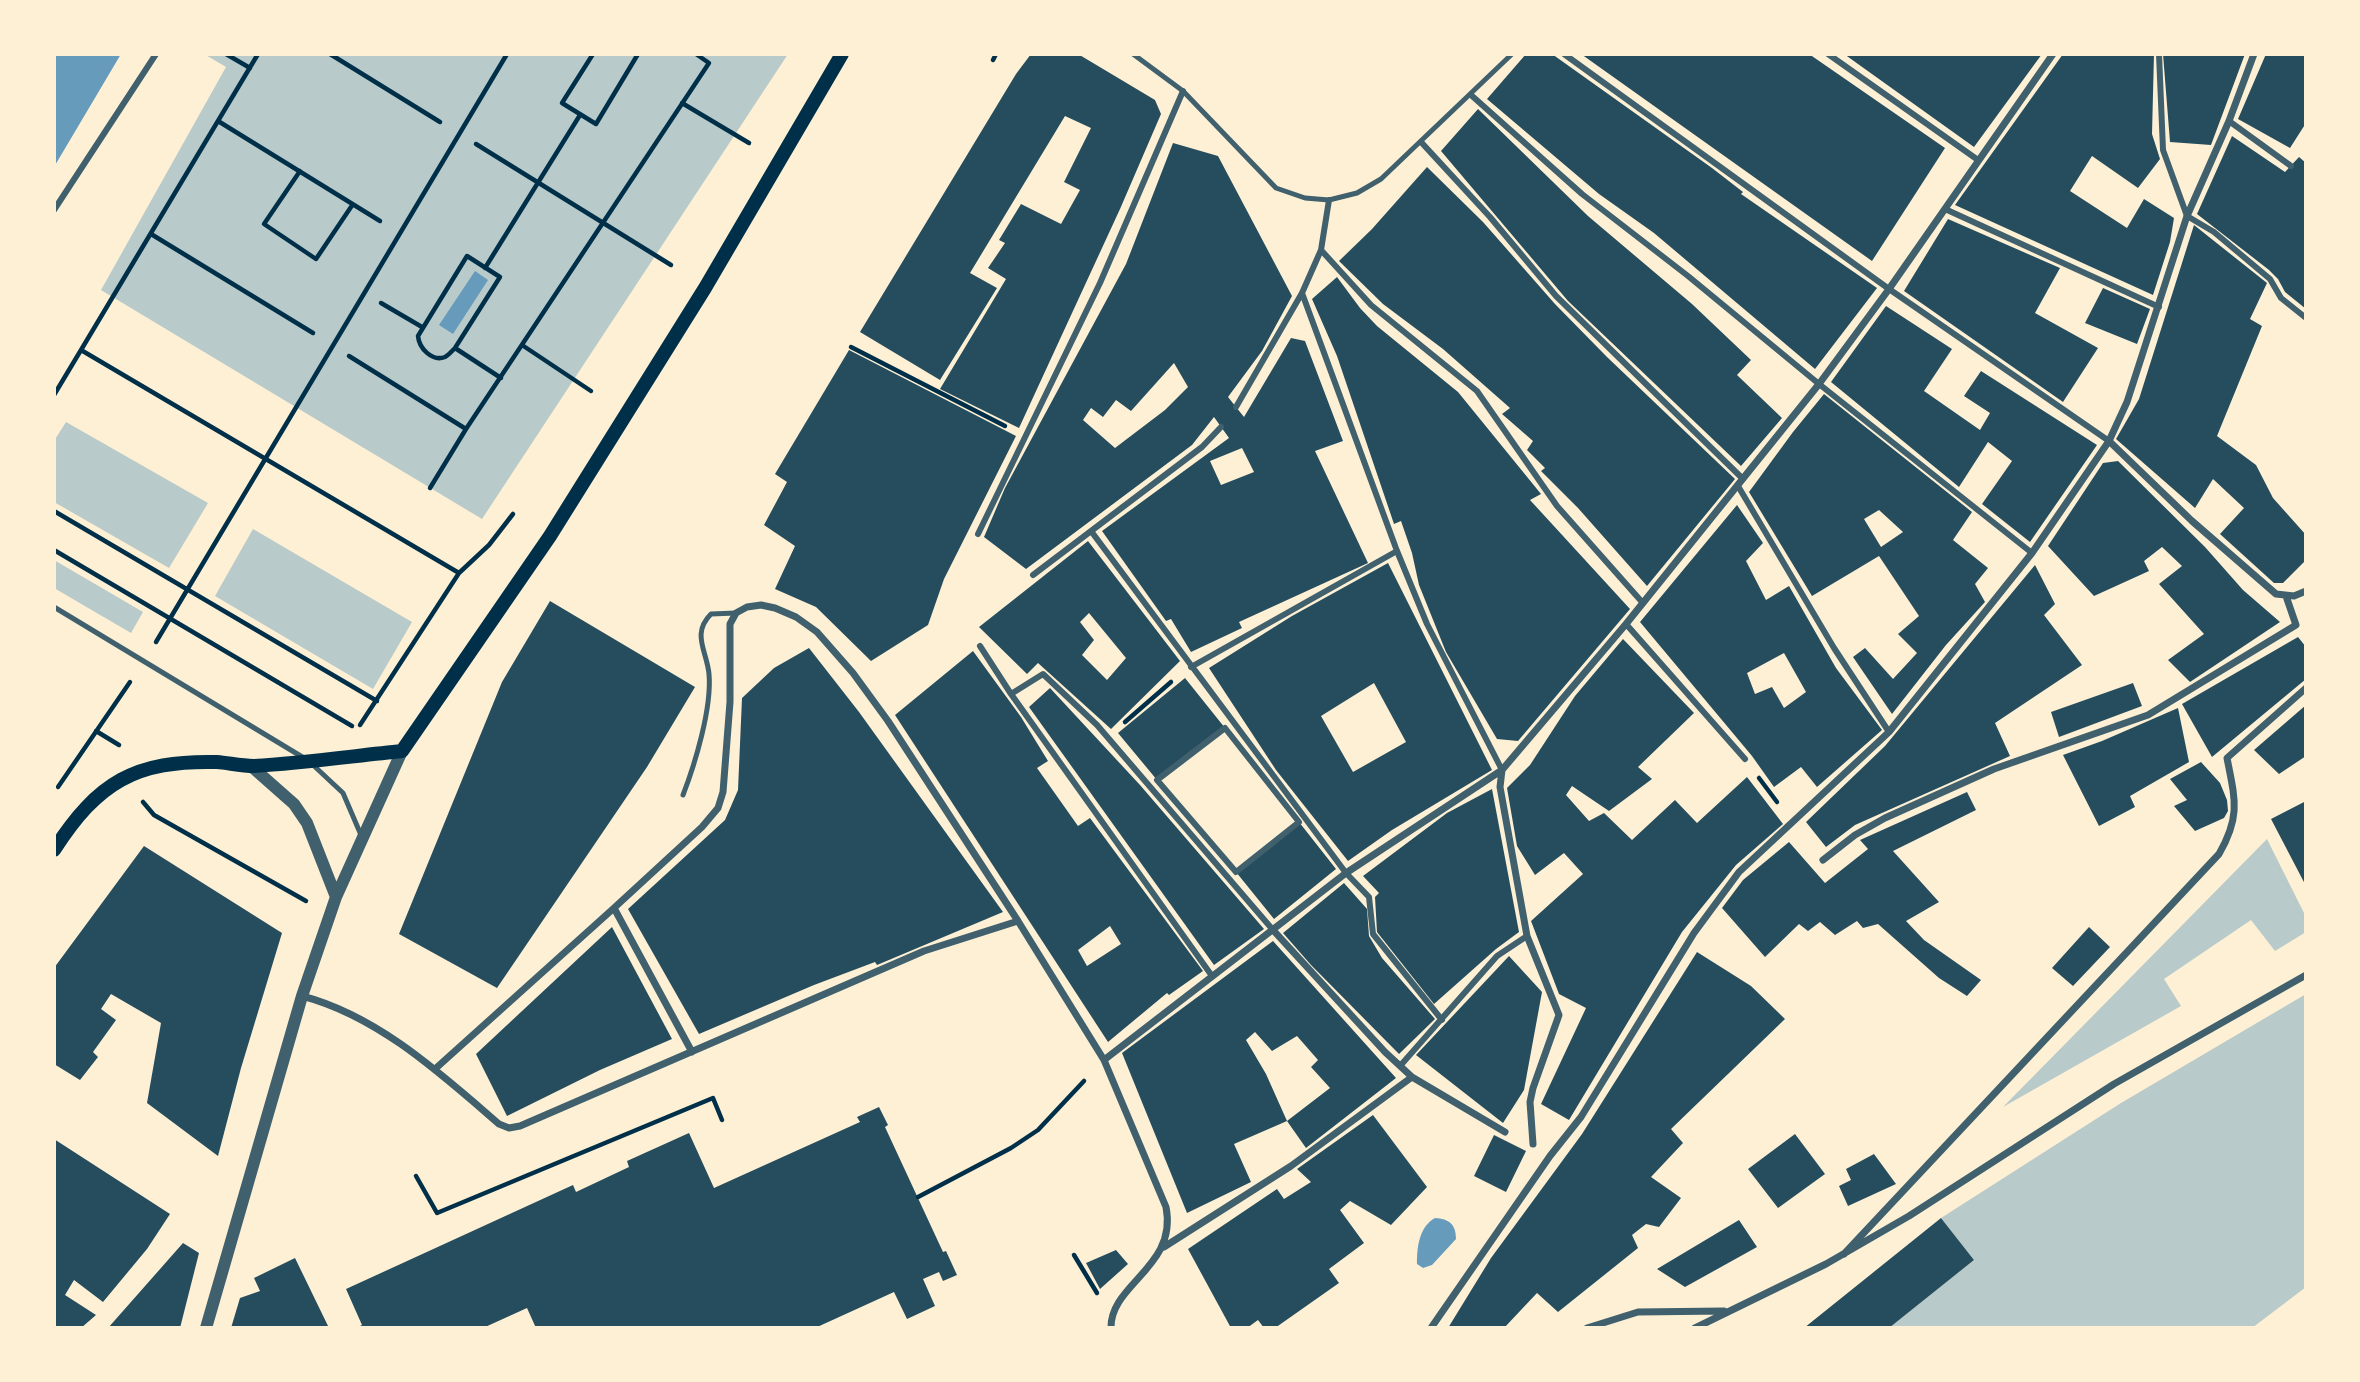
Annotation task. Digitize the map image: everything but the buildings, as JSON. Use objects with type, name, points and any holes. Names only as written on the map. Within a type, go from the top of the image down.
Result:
[{"type":"main road","points":[[54,850],[105,789],[131,774],[162,764],[218,762],[251,766],[402,751],[550,536],[705,288],[842,54]]},
{"type":"street","points":[[54,210],[156,54]]},
{"type":"street","points":[[1564,54],[1889,289],[2109,441],[2203,530],[2276,594],[2286,596],[2306,591]]},
{"type":"street","points":[[1828,54],[1978,160]]},
{"type":"street","points":[[1104,1060],[1346,873],[1502,770],[1626,624],[1819,384],[1889,289],[2053,54]]},
{"type":"street","points":[[2160,54],[2163,150],[2187,216],[2214,232],[2270,279],[2281,298],[2306,318]]},
{"type":"street","points":[[1431,1328],[1550,1156],[1581,1117],[1702,923],[1739,872],[1889,732],[2032,553],[2109,441],[2127,402],[2187,216],[2229,121],[2254,54]]},
{"type":"street","points":[[978,534],[1100,283],[1183,91]]},
{"type":"street","points":[[1471,95],[1582,194],[2032,553]]},
{"type":"street","points":[[2229,121],[2291,166]]},
{"type":"street","points":[[1421,142],[1490,217],[1556,296],[1741,482],[1834,648],[1889,732]]},
{"type":"street","points":[[1236,407],[1302,293],[1321,250],[1329,200]]},
{"type":"street","points":[[1945,209],[2159,307]]},
{"type":"street","points":[[1321,250],[1371,305],[1477,391],[1557,506],[1642,602]]},
{"type":"street","points":[[1302,293],[1397,551],[1427,624],[1502,770],[1500,788],[1527,936],[1559,1015],[1530,1102],[1533,1144]]},
{"type":"street","points":[[1033,575],[1202,447],[1221,427]]},
{"type":"street","points":[[1091,531],[1346,873],[1369,897],[1373,934],[1442,1020]]},
{"type":"street","points":[[1191,667],[1397,551]]},
{"type":"street","points":[[1824,860],[1855,835],[1885,818],[1994,769],[2148,715],[2296,625],[2286,596]]},
{"type":"street","points":[[435,1069],[702,827],[718,808],[723,792],[730,680],[730,624],[736,613],[747,607],[761,605],[775,608],[796,617],[817,632],[853,673],[1018,921],[1104,1060],[1167,1207],[1169,1218],[1164,1247]]},
{"type":"street","points":[[1626,624],[1745,760]]},
{"type":"street","points":[[980,646],[1011,694],[1212,976]]},
{"type":"street","points":[[1011,694],[1042,674],[1107,738],[1273,930],[1400,1066],[1412,1077],[1505,1132]]},
{"type":"street","points":[[1843,1254],[2219,854],[2231,834],[2235,815],[2227,758],[2306,688]]},
{"type":"street","points":[[1225,728],[1299,822],[1236,872],[1157,780],[1225,728]]},
{"type":"street","points":[[206,1328],[225,1256],[317,951],[336,897],[402,751]]},
{"type":"street","points":[[251,766],[294,804],[307,823],[336,897]]},
{"type":"street","points":[[614,908],[692,1052]]},
{"type":"street","points":[[302,996],[356,1016],[435,1069],[503,1127],[520,1126],[924,951],[1018,921]]},
{"type":"street","points":[[1400,1066],[1497,956],[1527,936]]},
{"type":"street","points":[[1695,1328],[1843,1254],[1909,1216],[2114,1084],[2306,975]]},
{"type":"street","points":[[1111,1328],[1112,1317],[1124,1297],[1164,1247],[1291,1166],[1412,1077]]},
{"type":"street","points":[[1587,1328],[1638,1312],[1728,1311]]},
{"type":"lane","points":[[1133,54],[1183,91],[1276,188],[1305,198],[1329,200],[1357,193],[1381,179],[1512,54]]},
{"type":"lane","points":[[54,607],[309,761],[342,793],[363,837]]},
{"type":"lane","points":[[683,795],[695,765],[706,703],[709,675],[700,637],[702,623],[711,614],[736,613]]},
{"type":"path","points":[[226,54],[250,68]]},
{"type":"path","points":[[54,395],[258,54]]},
{"type":"path","points":[[330,54],[440,122]]},
{"type":"path","points":[[153,647],[508,54]]},
{"type":"path","points":[[593,54],[562,103],[596,124],[638,54]]},
{"type":"path","points":[[430,488],[466,429],[709,63],[696,54]]},
{"type":"path","points":[[993,60],[996,54]]},
{"type":"path","points":[[682,103],[749,143]]},
{"type":"path","points":[[485,268],[580,115]]},
{"type":"path","points":[[218,121],[380,221]]},
{"type":"path","points":[[476,144],[671,265]]},
{"type":"path","points":[[300,171],[264,224],[316,260],[354,204]]},
{"type":"path","points":[[150,234],[313,334]]},
{"type":"path","points":[[467,256],[485,268],[500,277],[455,348],[445,357],[437,358],[425,352],[419,345],[418,337],[422,327],[467,256]]},
{"type":"path","points":[[381,303],[422,327]]},
{"type":"path","points":[[523,345],[591,391]]},
{"type":"path","points":[[851,347],[1024,436]]},
{"type":"path","points":[[455,348],[501,378]]},
{"type":"path","points":[[81,350],[459,573]]},
{"type":"path","points":[[349,356],[466,429]]},
{"type":"path","points":[[54,511],[377,701]]},
{"type":"path","points":[[54,550],[347,725],[358,727],[459,573],[489,545],[513,514]]},
{"type":"path","points":[[1107,738],[1191,667]]},
{"type":"path","points":[[58,787],[135,676]]},
{"type":"path","points":[[96,731],[119,745]]},
{"type":"path","points":[[1745,760],[1794,823]]},
{"type":"path","points":[[139,797],[154,815],[306,901]]},
{"type":"path","points":[[918,1197],[1011,1148],[1038,1130],[1104,1060]]},
{"type":"path","points":[[416,1176],[437,1213],[713,1098],[722,1120]]},
{"type":"path","points":[[1074,1255],[1112,1317]]},
{"type":"shaded area","points":[[204,54],[788,54],[482,519],[101,290],[226,67]]},
{"type":"shaded area","points":[[66,422],[208,503],[169,568],[54,502],[54,441]]},
{"type":"shaded area","points":[[253,529],[412,622],[373,689],[215,596]]},
{"type":"shaded area","points":[[54,560],[143,612],[131,633],[54,588]]},
{"type":"shaded area","points":[[2267,839],[2306,917],[2306,932],[2275,951],[2251,920],[2164,979],[2181,1006],[2003,1107]]},
{"type":"shaded area","points":[[2306,994],[2306,1287],[2252,1328],[1889,1328],[1974,1260],[1941,1218],[2121,1103]]},
{"type":"water","points":[[54,54],[121,54],[54,167]]},
{"type":"water","points":[[475,271],[488,280],[453,334],[439,325]]},
{"type":"water","points":[[1435,1218],[1451,1223],[1456,1239],[1432,1265],[1423,1268],[1417,1264],[1420,1238],[1425,1227]]}]
